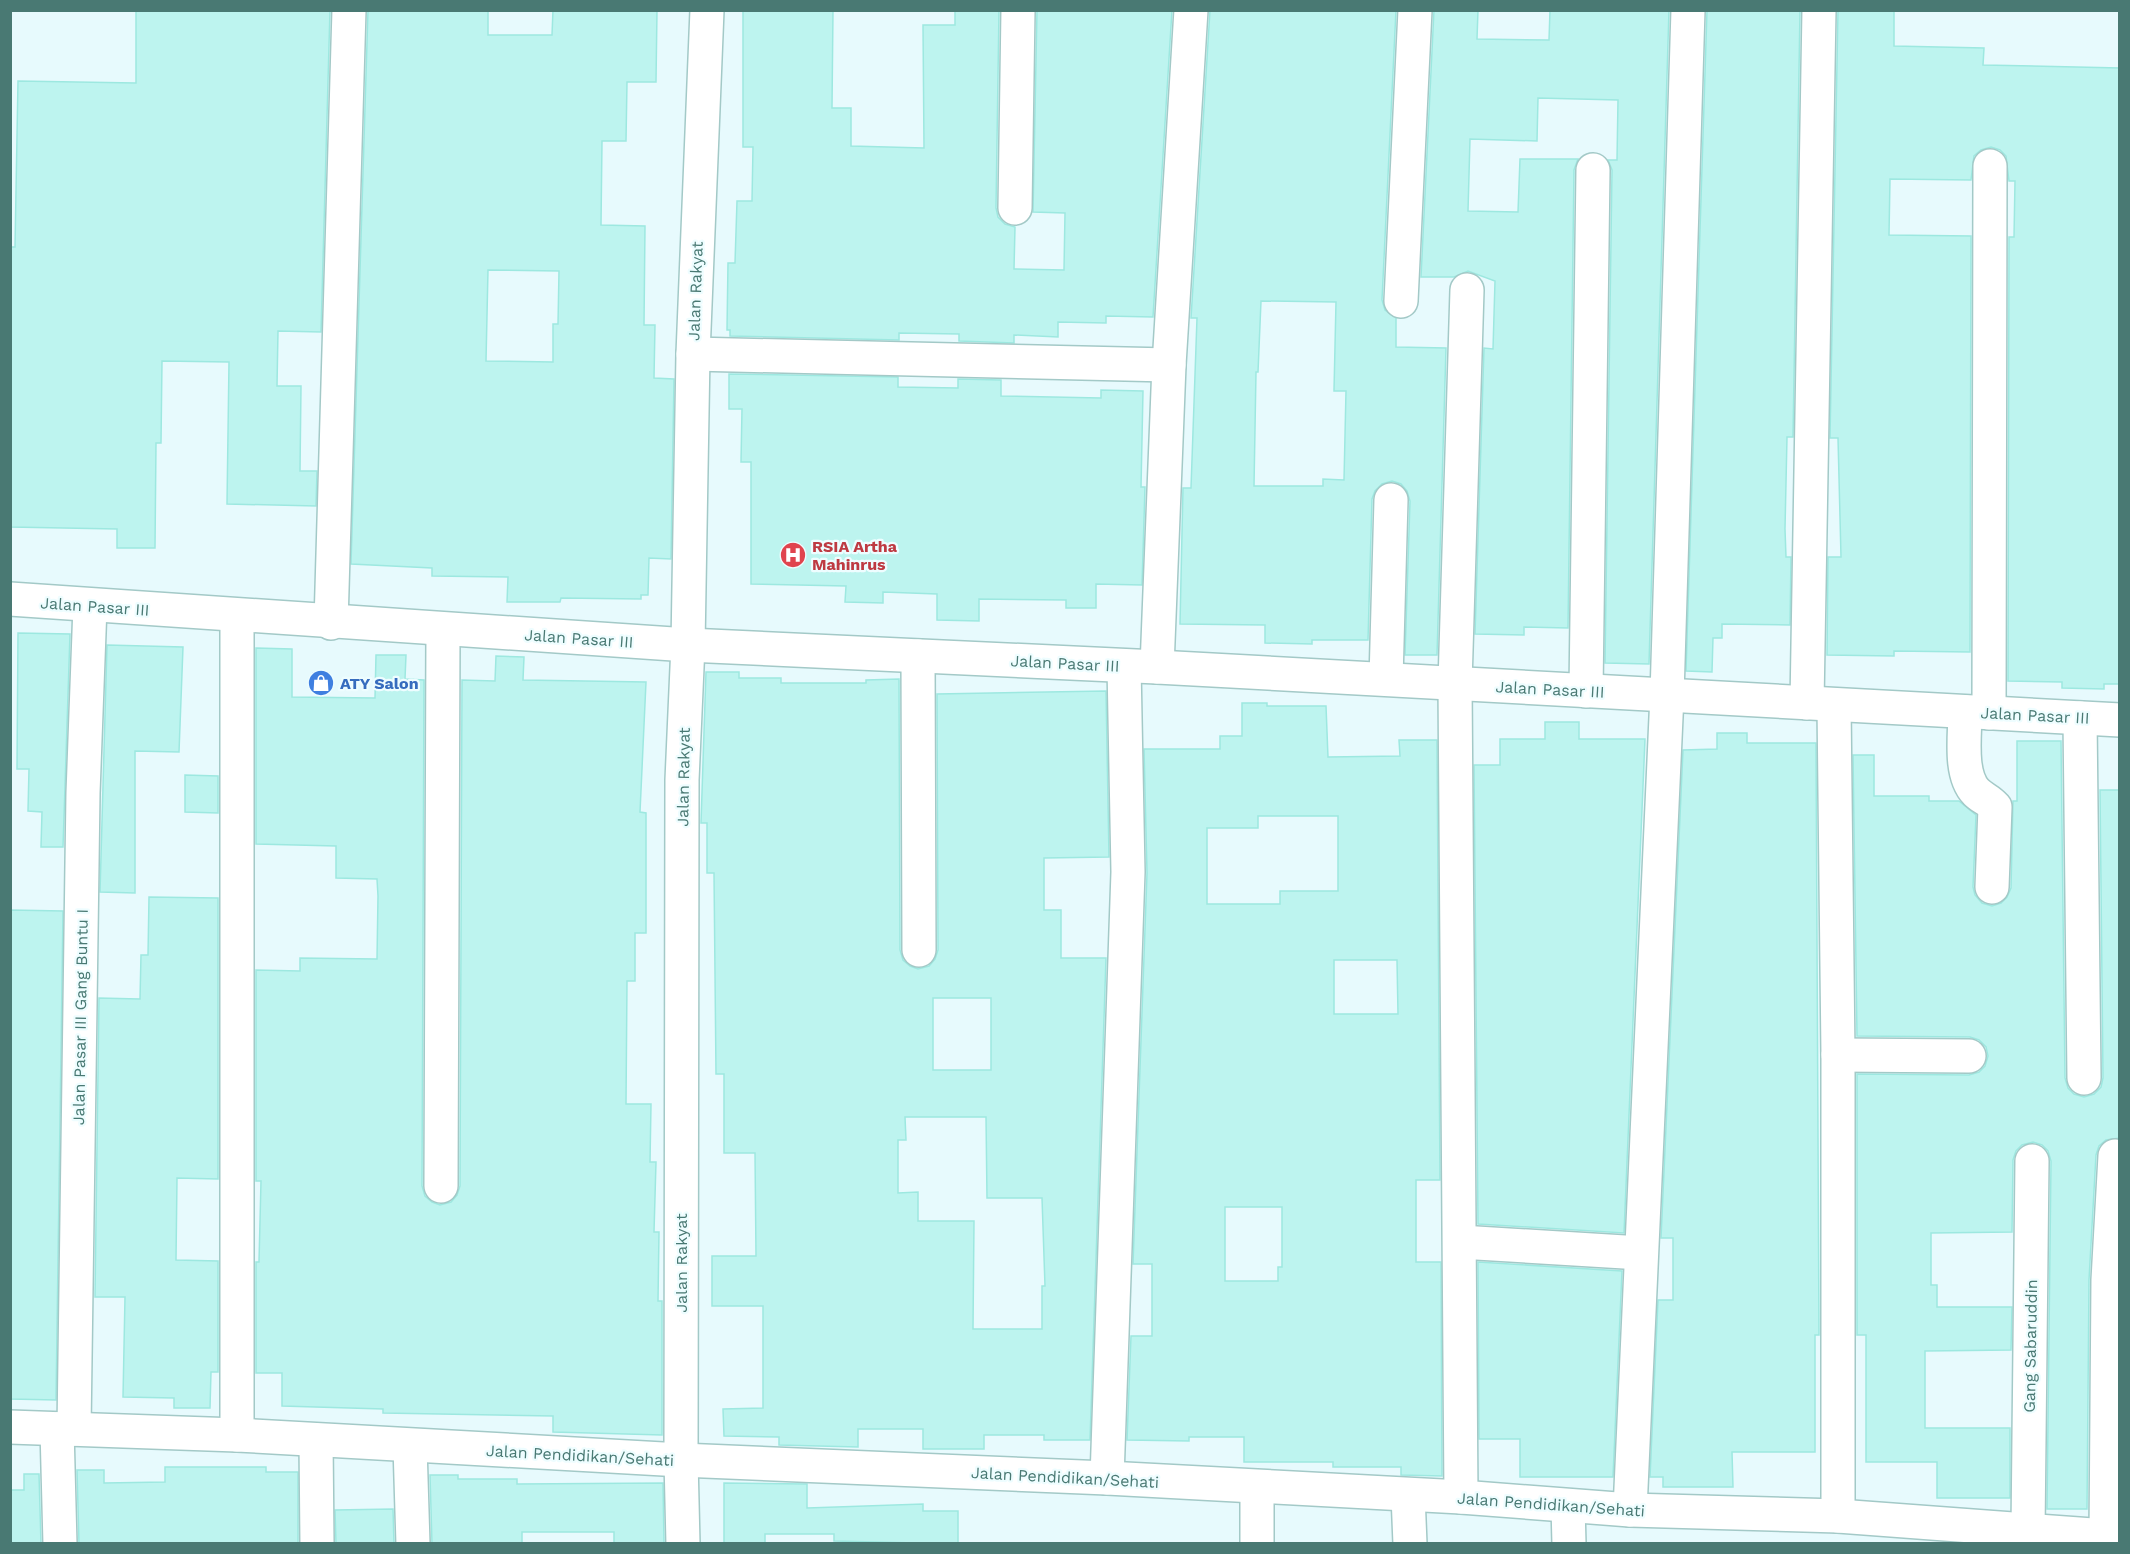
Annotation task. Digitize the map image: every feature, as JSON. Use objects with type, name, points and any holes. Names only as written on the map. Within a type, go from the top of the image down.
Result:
[{"type":"street","points":[[331,622],[350,10]]},
{"type":"street","name":"Jalan Rakyat","points":[[683,1544],[681,1460],[682,780],[688,645],[693,354],[707,10]]},
{"type":"street","points":[[1015,208],[1018,10]]},
{"type":"street","points":[[1157,667],[1169,365],[1191,10]]},
{"type":"street","points":[[1401,301],[1415,10]]},
{"type":"street","points":[[1630,1510],[1667,695],[1688,10]]},
{"type":"street","points":[[1819,10],[1821,704],[1838,1055],[1838,1516]]},
{"type":"street","points":[[1990,166],[1977,712],[1966,767],[1969,782],[1977,793],[1989,800],[1995,807],[1992,886]]},
{"type":"street","points":[[1586,691],[1593,170]]},
{"type":"street","points":[[1461,1497],[1455,684],[1467,290]]},
{"type":"street","points":[[693,354],[1169,365]]},
{"type":"street","points":[[1386,679],[1391,500]]},
{"type":"street","name":"Jalan Pasar III","points":[[10,599],[688,645],[1157,667],[2120,720]]},
{"type":"street","name":"Jalan Pasar III Gang Buntu I","points":[[60,1544],[66,1429],[90,606]]},
{"type":"street","points":[[237,616],[237,1435]]},
{"type":"street","points":[[441,1186],[443,630]]},
{"type":"street","points":[[918,656],[919,950]]},
{"type":"street","points":[[1107,1478],[1128,872],[1124,666]]},
{"type":"street","points":[[2080,718],[2084,1078]]},
{"type":"street","points":[[1838,1055],[1969,1056]]},
{"type":"street","points":[[2113,1538],[2108,1288],[2115,1156]]},
{"type":"street","name":"Gang Sabaruddin","points":[[2028,1531],[2032,1161]]},
{"type":"street","points":[[1460,1242],[1641,1253]]},
{"type":"street","name":"Jalan Pendidikan/Sehati","points":[[10,1427],[237,1435],[681,1460],[1107,1478],[1257,1488],[1461,1497],[1630,1510],[1838,1516],[2113,1538]]},
{"type":"street","points":[[316,1440],[317,1544]]},
{"type":"street","points":[[410,1446],[413,1544]]},
{"type":"street","points":[[1257,1488],[1257,1544]]},
{"type":"street","points":[[1408,1495],[1410,1544]]},
{"type":"street","points":[[1568,1506],[1569,1544]]},
{"type":"building","points":[[136,10],[330,10],[321,332],[278,331],[277,386],[301,386],[300,471],[317,471],[316,506],[227,504],[229,362],[162,361],[161,443],[156,443],[155,548],[117,548],[117,529],[10,527],[10,247],[15,247],[18,81],[136,83]]},
{"type":"building","points":[[368,10],[488,10],[488,35],[552,35],[553,10],[657,10],[656,82],[627,82],[626,141],[602,141],[601,225],[645,226],[644,325],[655,325],[654,378],[674,379],[671,559],[649,558],[648,595],[641,595],[641,599],[561,598],[560,602],[507,602],[508,577],[432,576],[432,568],[351,564]],"holes":[[[488,270],[559,271],[558,324],[553,324],[553,362],[486,361]]]},
{"type":"building","points":[[743,10],[833,10],[832,108],[851,108],[851,146],[924,148],[923,25],[955,25],[955,10],[999,10],[996,208],[998,217],[1005,224],[1015,227],[1014,269],[1064,270],[1065,213],[1033,212],[1037,10],[1172,10],[1153,317],[1106,316],[1106,323],[1058,322],[1058,337],[1014,335],[1014,343],[959,341],[959,334],[899,333],[899,340],[730,336],[730,330],[727,330],[728,263],[735,263],[737,201],[752,201],[753,147],[743,147]]},
{"type":"building","points":[[1210,10],[1396,10],[1382,300],[1385,310],[1396,318],[1396,347],[1446,348],[1437,655],[1405,655],[1410,501],[1407,491],[1401,484],[1392,481],[1382,484],[1375,491],[1372,499],[1368,640],[1312,640],[1312,644],[1265,643],[1265,625],[1180,624],[1183,488],[1191,488],[1197,318],[1191,318]],"holes":[[[1261,301],[1336,302],[1334,391],[1346,391],[1344,480],[1323,479],[1323,486],[1254,486],[1256,372],[1258,372]]]},
{"type":"building","points":[[1434,10],[1478,10],[1477,39],[1549,40],[1550,10],[1669,10],[1649,664],[1605,663],[1612,170],[1608,160],[1617,160],[1618,100],[1538,98],[1537,141],[1470,139],[1468,211],[1518,212],[1520,159],[1578,159],[1574,170],[1568,628],[1524,627],[1524,635],[1475,634],[1484,348],[1493,349],[1495,281],[1468,271],[1454,277],[1421,277]]},
{"type":"building","points":[[1707,10],[1800,10],[1793,437],[1787,437],[1785,529],[1786,557],[1791,557],[1790,625],[1722,624],[1722,638],[1713,638],[1712,672],[1686,671]]},
{"type":"building","points":[[1838,10],[1894,10],[1894,46],[1984,48],[1983,65],[2120,68],[2120,684],[2104,684],[2104,689],[2062,688],[2062,682],[2008,681],[2009,237],[2014,237],[2015,181],[2009,181],[2006,156],[2000,150],[1991,147],[1981,150],[1974,156],[1971,180],[1890,179],[1889,235],[1971,236],[1970,652],[1894,651],[1894,656],[1827,655],[1828,557],[1841,557],[1838,438],[1830,438]]},
{"type":"building","points":[[729,374],[898,377],[898,387],[958,388],[958,379],[1001,380],[1001,396],[1101,398],[1101,390],[1143,391],[1141,487],[1145,487],[1142,585],[1096,584],[1096,608],[1066,608],[1066,600],[979,599],[979,621],[937,620],[937,594],[883,592],[883,603],[845,602],[846,586],[751,584],[751,462],[741,462],[742,409],[729,409]]},
{"type":"building","points":[[18,633],[70,634],[63,847],[41,847],[42,812],[28,811],[29,769],[17,769]]},
{"type":"building","points":[[107,645],[183,647],[179,752],[135,751],[135,893],[100,892]]},
{"type":"building","points":[[256,648],[292,649],[292,697],[375,698],[376,655],[406,655],[405,679],[424,680],[422,1186],[425,1196],[440,1205],[451,1202],[460,1186],[462,680],[495,681],[496,656],[524,657],[523,680],[646,682],[640,812],[646,813],[646,933],[635,933],[635,981],[627,981],[626,1104],[651,1104],[650,1162],[656,1162],[654,1232],[659,1232],[658,1301],[662,1301],[662,1435],[553,1432],[553,1416],[383,1413],[383,1409],[282,1406],[282,1373],[256,1373],[256,1262],[259,1262],[261,1181],[256,1181],[256,970],[300,971],[300,958],[377,959],[378,896],[377,879],[336,878],[336,846],[256,844]]},
{"type":"building","points":[[706,672],[739,672],[739,678],[781,678],[781,683],[866,683],[866,680],[899,679],[900,950],[903,960],[910,966],[918,969],[929,966],[938,950],[937,694],[1106,691],[1109,857],[1044,858],[1044,910],[1061,910],[1061,958],[1106,958],[1090,1440],[1044,1440],[1044,1435],[984,1435],[984,1449],[923,1449],[923,1429],[858,1429],[858,1447],[779,1445],[779,1437],[724,1436],[723,1409],[763,1408],[763,1306],[712,1306],[712,1256],[756,1256],[755,1153],[724,1153],[724,1074],[716,1074],[714,873],[707,873],[707,823],[701,823]],"holes":[[[933,998],[991,998],[991,1070],[933,1070]],[[905,1117],[986,1117],[987,1198],[1042,1198],[1045,1286],[1042,1286],[1042,1329],[973,1329],[974,1221],[918,1221],[918,1192],[898,1193],[898,1140],[906,1140]]]},
{"type":"building","points":[[1242,703],[1267,703],[1267,706],[1326,706],[1328,757],[1400,756],[1399,740],[1437,740],[1440,1180],[1416,1180],[1416,1262],[1441,1262],[1442,1476],[1401,1475],[1401,1467],[1333,1467],[1333,1462],[1244,1462],[1244,1437],[1189,1437],[1189,1441],[1127,1440],[1131,1336],[1152,1336],[1152,1264],[1133,1264],[1147,873],[1144,749],[1220,749],[1220,736],[1242,736]],"holes":[[[1258,816],[1338,816],[1338,891],[1280,891],[1280,904],[1207,904],[1207,828],[1258,828]],[[1334,960],[1397,960],[1398,1014],[1334,1014]],[[1225,1207],[1282,1207],[1282,1267],[1278,1267],[1278,1281],[1225,1281]]]},
{"type":"building","points":[[1545,722],[1579,722],[1579,739],[1645,739],[1624,1233],[1478,1224],[1474,765],[1500,765],[1500,739],[1545,739]]},
{"type":"building","points":[[1717,733],[1747,733],[1747,743],[1816,743],[1819,1335],[1815,1335],[1815,1452],[1732,1452],[1733,1487],[1663,1487],[1663,1477],[1650,1477],[1658,1300],[1673,1300],[1673,1238],[1661,1238],[1683,750],[1717,749]]},
{"type":"building","points":[[2017,741],[2061,741],[2065,1078],[2068,1088],[2074,1094],[2084,1097],[2094,1094],[2101,1087],[2103,1078],[2100,790],[2120,790],[2120,1138],[2106,1140],[2099,1146],[2096,1155],[2089,1280],[2087,1509],[2047,1509],[2051,1161],[2048,1151],[2042,1145],[2033,1142],[2022,1145],[2016,1151],[2013,1160],[2012,1232],[1931,1233],[1931,1285],[1937,1285],[1937,1307],[2012,1307],[2011,1350],[1925,1351],[1925,1428],[2010,1428],[2010,1498],[1937,1498],[1937,1462],[1866,1462],[1866,1335],[1857,1335],[1857,1074],[1969,1075],[1979,1072],[1985,1066],[1988,1056],[1986,1047],[1979,1040],[1970,1037],[1857,1036],[1853,755],[1874,755],[1874,796],[1929,796],[1929,801],[1959,801],[1976,815],[1973,887],[1975,895],[1982,903],[1992,906],[2001,903],[2011,888],[2013,801],[2017,801]]},
{"type":"building","points":[[185,775],[218,776],[218,813],[185,812]]},
{"type":"building","points":[[149,897],[218,898],[218,1179],[177,1178],[176,1260],[218,1261],[218,1372],[211,1372],[210,1408],[174,1408],[174,1398],[123,1397],[125,1297],[95,1297],[99,998],[140,999],[141,955],[148,955]]},
{"type":"building","points":[[10,910],[63,911],[56,1400],[10,1399]]},
{"type":"building","points":[[1478,1262],[1622,1271],[1613,1477],[1520,1477],[1520,1439],[1479,1439]]},
{"type":"building","points":[[165,1467],[266,1467],[266,1472],[298,1472],[298,1544],[79,1544],[77,1470],[104,1470],[104,1483],[165,1482]]},
{"type":"building","points":[[24,1474],[39,1474],[41,1544],[10,1544],[10,1490],[24,1490]]},
{"type":"building","points":[[430,1475],[458,1475],[458,1479],[517,1479],[517,1484],[663,1483],[664,1544],[614,1544],[614,1532],[522,1532],[522,1544],[432,1544]]},
{"type":"building","points":[[724,1483],[807,1484],[807,1508],[923,1504],[923,1511],[958,1511],[958,1544],[834,1541],[834,1534],[765,1534],[765,1544],[724,1544]]},
{"type":"building","points":[[393,1509],[394,1544],[336,1544],[335,1510]]},
{"type":"place","name":"RSIA Artha Mahinrus","points":[[793,555]]},
{"type":"place","name":"ATY Salon","points":[[321,683]]}]
